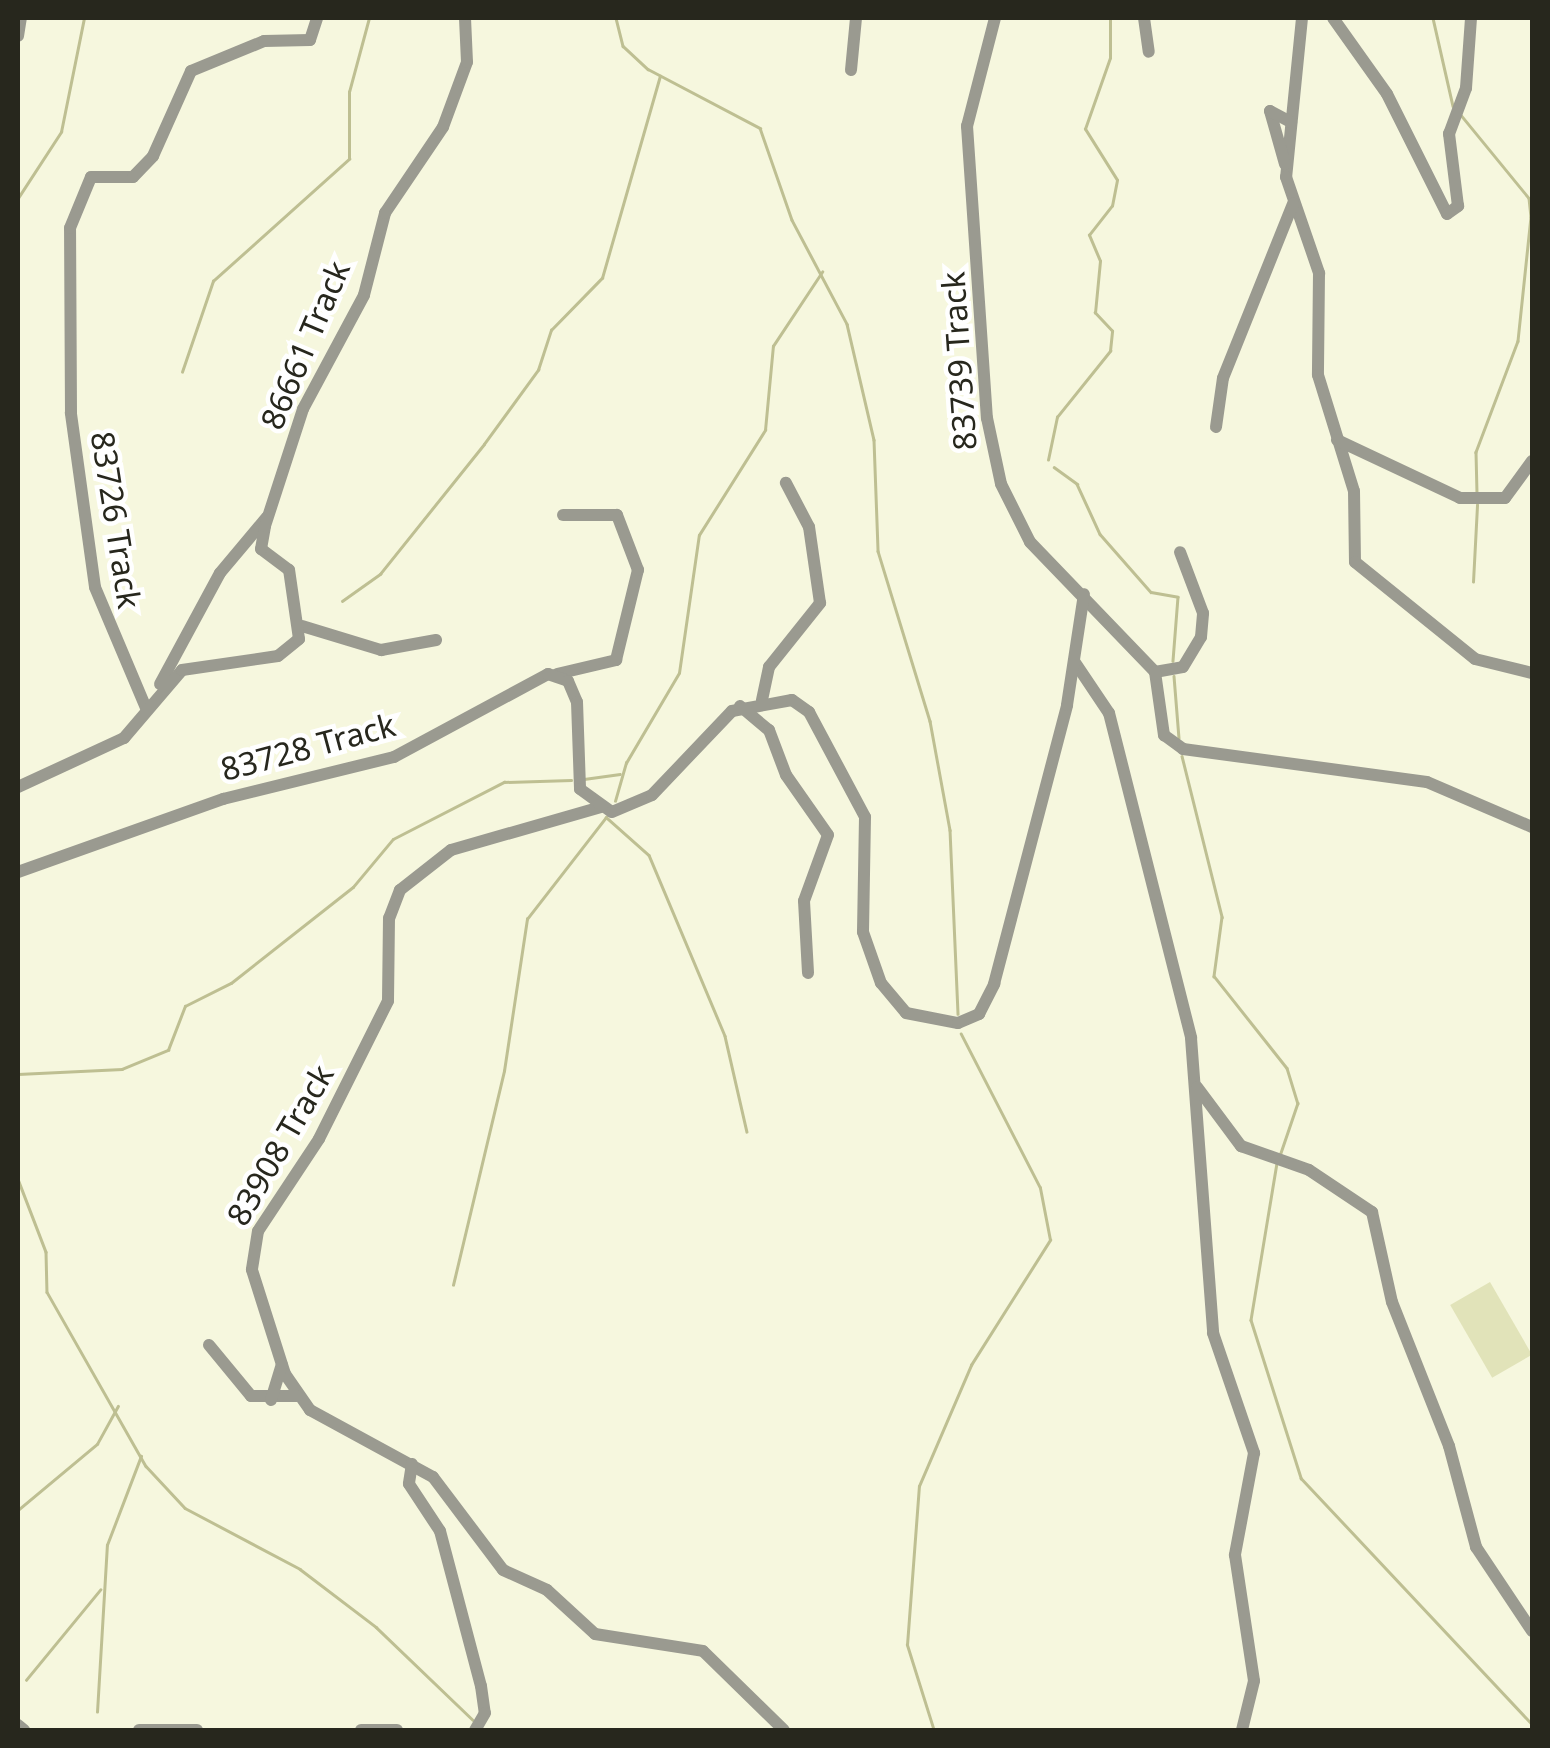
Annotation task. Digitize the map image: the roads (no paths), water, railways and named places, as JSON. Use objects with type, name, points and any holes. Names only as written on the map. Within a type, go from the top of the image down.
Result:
[{"type":"street","points":[[18,36],[20,18]]},
{"type":"street","name":"83726 Track","points":[[146,708],[100,614],[70,413],[68,238],[88,181],[144,168],[191,70],[264,42],[310,40],[318,18]]},
{"type":"street","name":"86661 Track","points":[[302,626],[289,570],[261,548],[268,516],[303,409],[364,295],[385,213],[443,127],[468,62],[465,18]]},
{"type":"street","points":[[852,70],[856,18]]},
{"type":"street","name":"83739 Track","points":[[994,18],[967,126],[990,440],[1016,521],[1155,672]]},
{"type":"street","points":[[1144,18],[1150,52]]},
{"type":"street","points":[[1286,168],[1302,18]]},
{"type":"street","points":[[1333,18],[1387,94],[1447,214],[1458,206],[1449,134],[1466,88],[1471,18]]},
{"type":"street","points":[[1291,122],[1270,112],[1293,204],[1319,273],[1318,375],[1354,492],[1352,551],[1362,575],[1489,667],[1532,673]]},
{"type":"street","points":[[1216,427],[1223,378],[1293,204]]},
{"type":"street","points":[[1336,440],[1460,498],[1505,498],[1532,461]]},
{"type":"street","points":[[762,700],[769,667],[820,603],[808,526],[786,483]]},
{"type":"street","name":"83728 Track","points":[[18,872],[223,798],[394,757],[488,699],[555,674],[616,660],[638,570],[618,515],[563,515]]},
{"type":"street","points":[[18,787],[110,747],[146,708],[160,689],[220,573],[268,516]]},
{"type":"street","points":[[1180,552],[1203,614],[1201,637],[1182,667],[1155,672],[1172,745],[1427,782],[1532,827]]},
{"type":"street","points":[[555,674],[577,702],[576,778],[600,808],[620,812],[652,795],[740,706],[762,700],[805,706],[861,806],[863,932],[881,983],[906,1014],[958,1023],[978,1014],[994,984],[1074,661],[1084,594]]},
{"type":"street","points":[[160,689],[196,665],[288,652],[302,626],[381,650],[436,640]]},
{"type":"street","points":[[1074,661],[1112,724],[1188,1019],[1213,1333],[1254,1453],[1236,1555],[1254,1681],[1242,1730]]},
{"type":"street","points":[[740,706],[770,730],[786,775],[828,835],[804,900],[808,973]]},
{"type":"street","name":"83908 Track","points":[[297,1396],[282,1365],[255,1282],[253,1243],[378,1024],[390,990],[395,897],[451,850],[600,808]]},
{"type":"street","points":[[1196,1086],[1241,1146],[1309,1170],[1372,1212],[1392,1302],[1444,1431],[1476,1547],[1532,1632]]},
{"type":"street","points":[[209,1346],[244,1391],[272,1400],[297,1396],[412,1464],[454,1498],[503,1570],[547,1590],[604,1638],[710,1656],[784,1730]]},
{"type":"street","points":[[272,1400],[282,1365]]},
{"type":"street","points":[[412,1464],[409,1484],[440,1532],[481,1686],[484,1713],[475,1730]]},
{"type":"street","points":[[18,1725],[24,1730]]},
{"type":"street","points":[[138,1730],[196,1730]]},
{"type":"street","points":[[362,1730],[397,1730]]},
{"type":"waterway","points":[[18,198],[61,132],[84,18]]},
{"type":"waterway","points":[[182,372],[213,281],[349,159],[349,92],[369,18]]},
{"type":"waterway","points":[[616,18],[623,46],[648,69],[760,128],[792,220],[847,324],[874,440],[878,551],[930,721],[950,830],[958,1014]]},
{"type":"waterway","points":[[1048,460],[1057,417],[1110,351],[1112,331],[1095,313],[1100,261],[1089,235],[1112,206],[1117,180],[1085,129],[1110,58],[1110,18]]},
{"type":"waterway","points":[[1433,18],[1453,106]]},
{"type":"waterway","points":[[342,601],[380,574],[538,370],[551,330],[602,278],[660,76]]},
{"type":"waterway","points":[[1461,115],[1529,198],[1531,217],[1518,341],[1476,452],[1477,494]]},
{"type":"waterway","points":[[615,801],[626,763],[679,673],[699,535],[765,430],[773,346],[822,272]]},
{"type":"waterway","points":[[1054,467],[1077,484],[1100,534],[1151,592],[1178,597],[1173,661]]},
{"type":"waterway","points":[[1473,582],[1477,505]]},
{"type":"waterway","points":[[1174,676],[1179,738]]},
{"type":"waterway","points":[[1182,756],[1222,917],[1214,976],[1287,1068],[1298,1103],[1280,1156]]},
{"type":"waterway","points":[[584,779],[620,774]]},
{"type":"waterway","points":[[18,1074],[122,1069],[168,1050],[185,1006],[231,983],[353,887],[393,839],[504,782],[571,780]]},
{"type":"waterway","points":[[453,1285],[504,1071],[527,919],[606,817],[649,855],[725,1036],[747,1132]]},
{"type":"waterway","points":[[933,1728],[907,1645],[919,1486],[971,1365],[1050,1240],[1040,1188],[961,1034]]},
{"type":"waterway","points":[[1277,1163],[1251,1320],[1301,1478],[1532,1724]]},
{"type":"waterway","points":[[18,1179],[46,1252],[47,1292],[146,1466],[185,1508],[300,1569],[376,1627],[473,1720]]},
{"type":"waterway","points":[[18,1510],[97,1444],[118,1406]]},
{"type":"waterway","points":[[97,1712],[107,1545],[141,1456]]},
{"type":"waterway","points":[[26,1680],[100,1590]]}]
